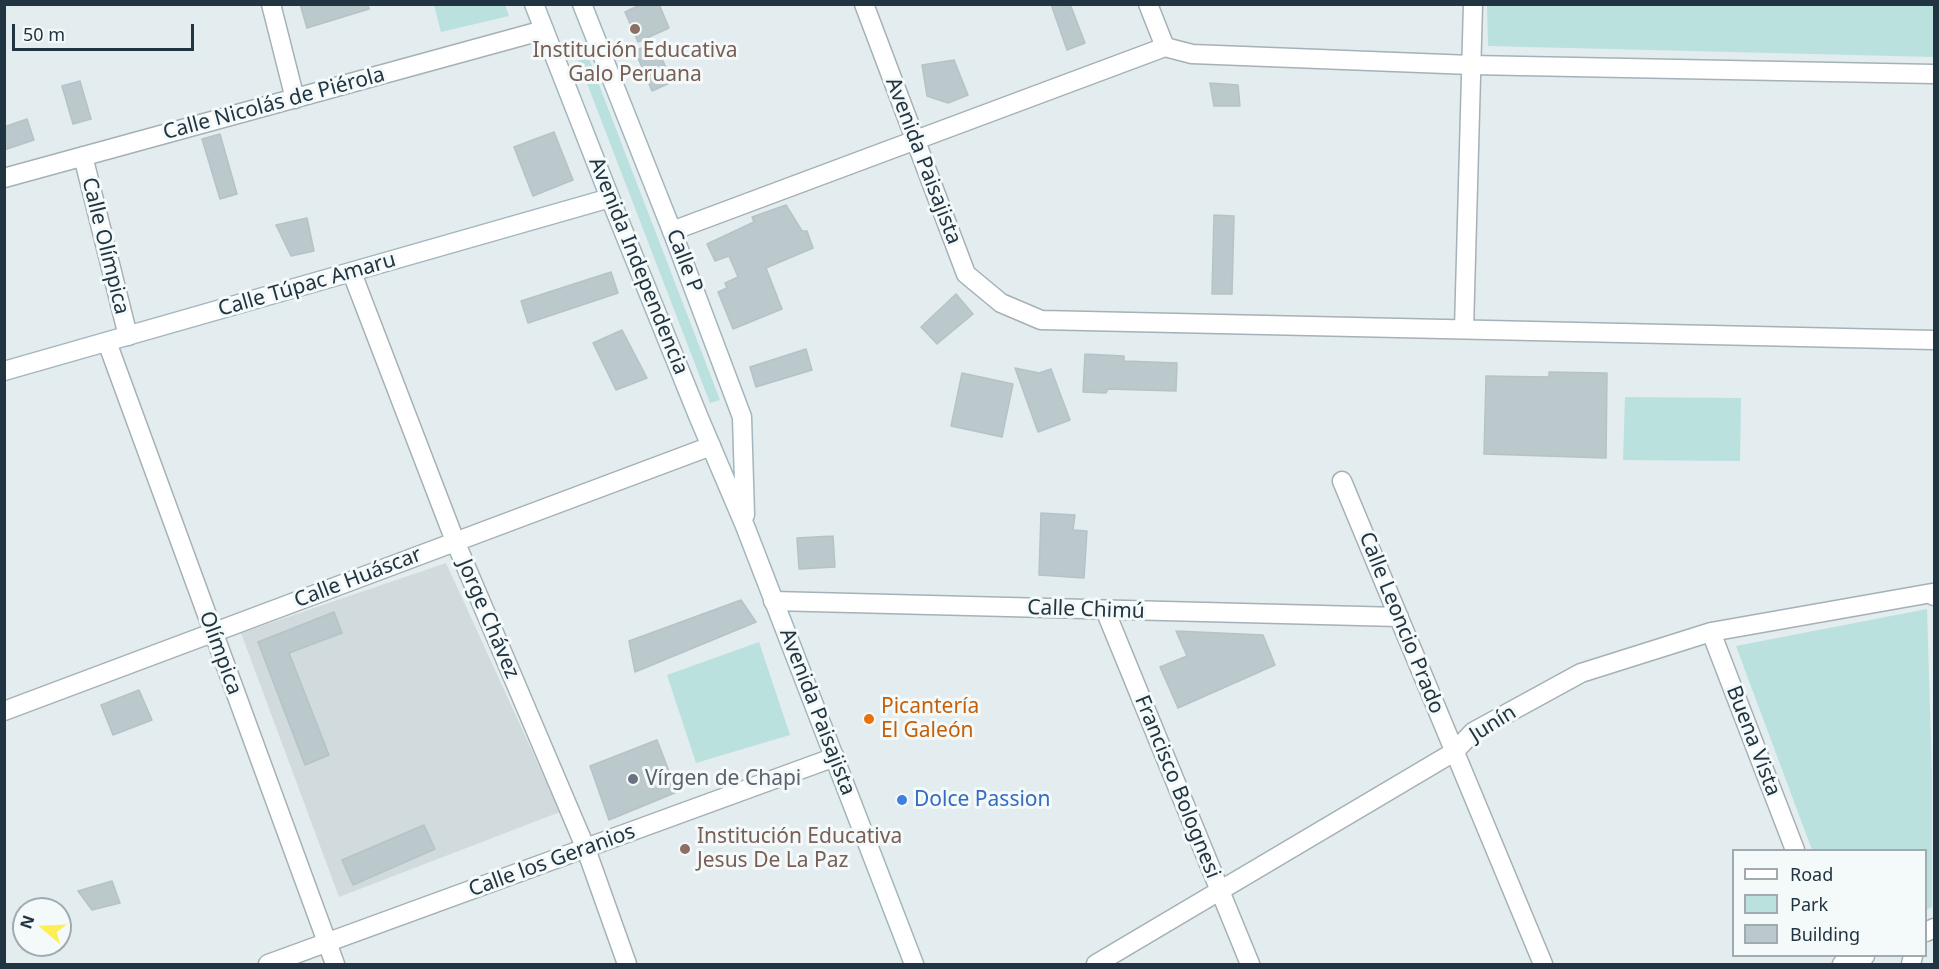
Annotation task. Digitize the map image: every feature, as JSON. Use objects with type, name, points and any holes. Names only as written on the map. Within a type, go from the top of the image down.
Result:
[{"type":"street","points":[[270,4],[295,99]]},
{"type":"street","name":"Avenida Independencia","points":[[534,4],[610,198],[746,526]]},
{"type":"street","name":"Calle P","points":[[582,4],[672,231],[742,417],[746,526]]},
{"type":"street","name":"Avenida Paisajista","points":[[864,4],[966,274],[1001,303],[1041,320],[1935,340]]},
{"type":"street","points":[[1148,4],[1165,47]]},
{"type":"street","points":[[1464,329],[1473,4]]},
{"type":"street","name":"Calle Nicolás de Piérola","points":[[4,178],[544,30]]},
{"type":"street","points":[[672,231],[1165,47],[1192,54],[1471,65],[1935,74]]},
{"type":"street","name":"Calle Olímpica","points":[[83,156],[128,336]]},
{"type":"street","name":"Calle Túpac Amaru","points":[[4,371],[610,198]]},
{"type":"street","name":"Jorge Chávez","points":[[352,273],[455,541],[586,849],[627,964]]},
{"type":"street","name":"Olímpica","points":[[107,342],[335,964]]},
{"type":"street","name":"Calle Huáscar","points":[[4,711],[711,446]]},
{"type":"street","name":"Calle Leoncio Prado","points":[[1342,482],[1543,964]]},
{"type":"street","name":"Avenida Paisajista","points":[[746,526],[914,964]]},
{"type":"street","name":"Junín","points":[[1096,964],[1454,752],[1473,732],[1581,673],[1711,632],[1932,593],[1935,596]]},
{"type":"street","name":"Calle Chimú","points":[[773,601],[1399,617]]},
{"type":"street","name":"Francisco Bolognesi","points":[[1105,610],[1250,964]]},
{"type":"street","name":"Buena Vista","points":[[1711,632],[1795,849]]},
{"type":"street","name":"Calle los Geranios","points":[[268,964],[836,757]]},
{"type":"street","points":[[1841,964],[1862,957]]},
{"type":"shaded area","points":[[446,563],[560,812],[339,897],[241,633]]},
{"type":"green space","points":[[434,5],[505,5],[509,16],[441,32]]},
{"type":"green space","points":[[1487,5],[1934,5],[1934,57],[1488,46]]},
{"type":"green space","points":[[588,56],[720,400],[710,403],[578,60]]},
{"type":"green space","points":[[1625,397],[1741,398],[1740,461],[1623,460]]},
{"type":"green space","points":[[1927,609],[1932,776],[1932,907],[1927,910],[1927,849],[1812,849],[1736,646]]},
{"type":"green space","points":[[759,642],[790,735],[696,763],[667,675]]},
{"type":"building","points":[[300,4],[368,4],[369,9],[307,28]]},
{"type":"building","points":[[642,4],[659,4],[669,28],[638,42],[625,12]]},
{"type":"building","points":[[1051,4],[1070,4],[1085,43],[1067,50]]},
{"type":"building","points":[[655,42],[672,82],[652,91],[635,51]]},
{"type":"building","points":[[954,60],[968,95],[948,103],[927,96],[922,65]]},
{"type":"building","points":[[80,81],[91,119],[73,124],[62,86]]},
{"type":"building","points":[[1210,83],[1238,85],[1240,106],[1214,106]]},
{"type":"building","points":[[27,119],[34,140],[4,150],[4,127]]},
{"type":"building","points":[[554,132],[573,180],[533,196],[514,147]]},
{"type":"building","points":[[220,134],[237,194],[220,199],[202,139]]},
{"type":"building","points":[[786,205],[802,231],[807,231],[813,248],[766,268],[782,309],[733,329],[718,292],[727,288],[725,283],[738,277],[729,256],[715,261],[707,244],[754,222],[752,217]]},
{"type":"building","points":[[1214,215],[1234,216],[1232,294],[1212,294]]},
{"type":"building","points":[[307,218],[314,251],[291,256],[276,225]]},
{"type":"building","points":[[611,272],[618,293],[528,323],[521,301]]},
{"type":"building","points":[[956,294],[973,314],[937,344],[921,327]]},
{"type":"building","points":[[622,330],[647,378],[616,390],[593,343]]},
{"type":"building","points":[[806,349],[812,370],[756,387],[750,367]]},
{"type":"building","points":[[1085,354],[1124,356],[1124,361],[1177,363],[1176,391],[1108,389],[1106,393],[1083,392]]},
{"type":"building","points":[[1015,368],[1039,373],[1051,369],[1070,420],[1038,432]]},
{"type":"building","points":[[1549,372],[1607,373],[1606,458],[1484,454],[1486,376],[1549,377]]},
{"type":"building","points":[[962,373],[1013,384],[1002,437],[951,426]]},
{"type":"building","points":[[1041,513],[1075,515],[1073,530],[1087,531],[1084,578],[1039,575]]},
{"type":"building","points":[[833,536],[835,567],[799,569],[797,538]]},
{"type":"building","points":[[741,600],[756,622],[635,672],[629,641]]},
{"type":"building","points":[[334,612],[342,633],[289,653],[329,755],[305,765],[258,642]]},
{"type":"building","points":[[1176,631],[1263,635],[1275,665],[1178,708],[1160,667],[1187,656]]},
{"type":"building","points":[[139,690],[152,720],[113,735],[101,705]]},
{"type":"building","name":"Vírgen de Chapi","points":[[657,740],[677,792],[609,820],[590,766]]},
{"type":"building","points":[[424,825],[435,849],[353,885],[342,860]]},
{"type":"building","points":[[112,881],[120,903],[92,910],[78,891]]},
{"type":"place","name":"Institución Educativa Galo Peruana","points":[[635,29]]},
{"type":"place","name":"Picantería El Galeón","points":[[869,719]]},
{"type":"place","name":"Vírgen de Chapi","points":[[633,779]]},
{"type":"place","name":"Dolce Passion","points":[[902,800]]},
{"type":"place","name":"Institución Educativa Jesus De La Paz","points":[[685,849]]}]
